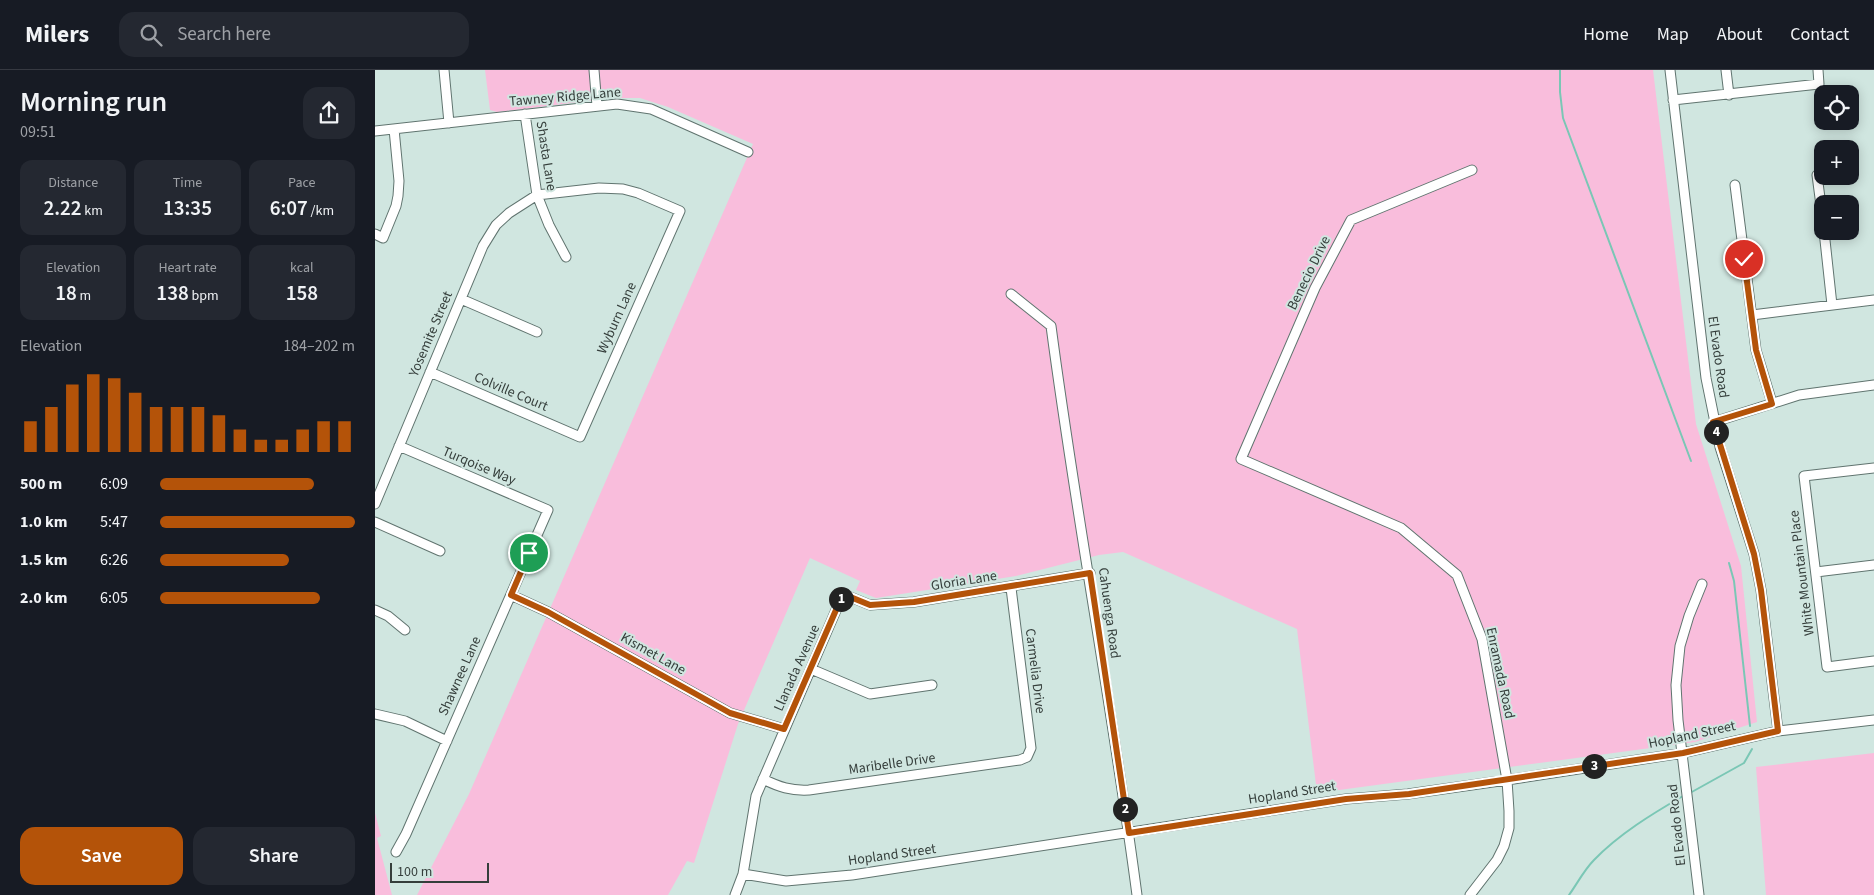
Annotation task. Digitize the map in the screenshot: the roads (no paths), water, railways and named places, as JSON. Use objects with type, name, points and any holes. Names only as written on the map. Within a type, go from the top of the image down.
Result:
[{"type":"street","points":[[444,70],[449,123]]},
{"type":"street","points":[[594,70],[597,106]]},
{"type":"street","name":"El Evado Road","points":[[1670,70],[1706,378],[1713,422],[1754,554],[1763,609],[1778,731]]},
{"type":"street","points":[[1726,70],[1729,95]]},
{"type":"street","points":[[1673,100],[1819,84],[1817,70]]},
{"type":"street","name":"Tawney Ridge Lane","points":[[375,131],[597,106],[634,105],[651,109],[748,152]]},
{"type":"street","name":"Shasta Lane","points":[[525,114],[537,195],[549,226],[566,257]]},
{"type":"street","points":[[375,234],[383,238],[396,206],[399,181],[394,129]]},
{"type":"street","name":"Benecio Drive","points":[[1241,459],[1315,288],[1351,220],[1472,170]]},
{"type":"street","points":[[1735,185],[1758,361],[1772,404]]},
{"type":"street","name":"Wyburn Lane","points":[[537,195],[599,188],[623,189],[639,193],[680,210],[580,437]]},
{"type":"street","name":"Yosemite Street","points":[[375,504],[488,235],[509,213],[537,195]]},
{"type":"street","points":[[1825,240],[1832,305]]},
{"type":"street","name":"Cahuenga Road","points":[[1011,294],[1051,326],[1064,424],[1090,573],[1137,895]]},
{"type":"street","points":[[461,299],[537,332]]},
{"type":"street","points":[[1752,315],[1874,300]]},
{"type":"street","name":"Colville Court","points":[[430,372],[580,437]]},
{"type":"street","points":[[1713,422],[1799,395],[1874,385]]},
{"type":"street","name":"Turqoise Way","points":[[399,446],[548,510]]},
{"type":"street","name":"Enramada Road","points":[[1241,459],[1401,528],[1457,575],[1482,639],[1507,780],[1509,828],[1497,860],[1470,895]]},
{"type":"street","name":"White Mountain Place","points":[[1874,468],[1805,476],[1827,667],[1874,661]]},
{"type":"street","name":"Shawnee Lane","points":[[395,852],[406,834],[548,510]]},
{"type":"street","points":[[375,522],[440,551]]},
{"type":"street","points":[[1816,572],[1874,565]]},
{"type":"street","name":"Gloria Lane","points":[[843,594],[870,605],[885,604],[1011,588],[1090,573]]},
{"type":"street","name":"El Evado Road","points":[[1699,895],[1677,702],[1677,670],[1680,646],[1689,616],[1702,584]]},
{"type":"street","name":"Carmelia Drive","points":[[1011,588],[1031,748],[1027,757]]},
{"type":"street","name":"Llanada Avenue","points":[[735,895],[743,874],[756,796],[843,594]]},
{"type":"street","name":"Kismet Lane","points":[[511,595],[548,612],[730,713],[784,729]]},
{"type":"street","points":[[375,610],[388,616],[405,630]]},
{"type":"street","points":[[811,670],[870,694],[932,685]]},
{"type":"street","points":[[375,714],[405,721],[447,741]]},
{"type":"street","name":"Hopland Street","points":[[743,874],[786,881],[808,880],[1346,799],[1409,794],[1507,780],[1683,753],[1778,731],[1874,720]]},
{"type":"street","name":"Maribelle Drive","points":[[763,779],[781,788],[795,791],[809,790],[1020,760],[1027,757]]},
{"type":"waterway","points":[[1560,70],[1563,118],[1691,461]]},
{"type":"waterway","points":[[1729,563],[1734,581],[1750,726]]},
{"type":"waterway","points":[[1690,793],[1744,763],[1752,749]]},
{"type":"waterway","points":[[1569,895],[1587,868],[1614,842],[1636,825],[1683,796]]}]
